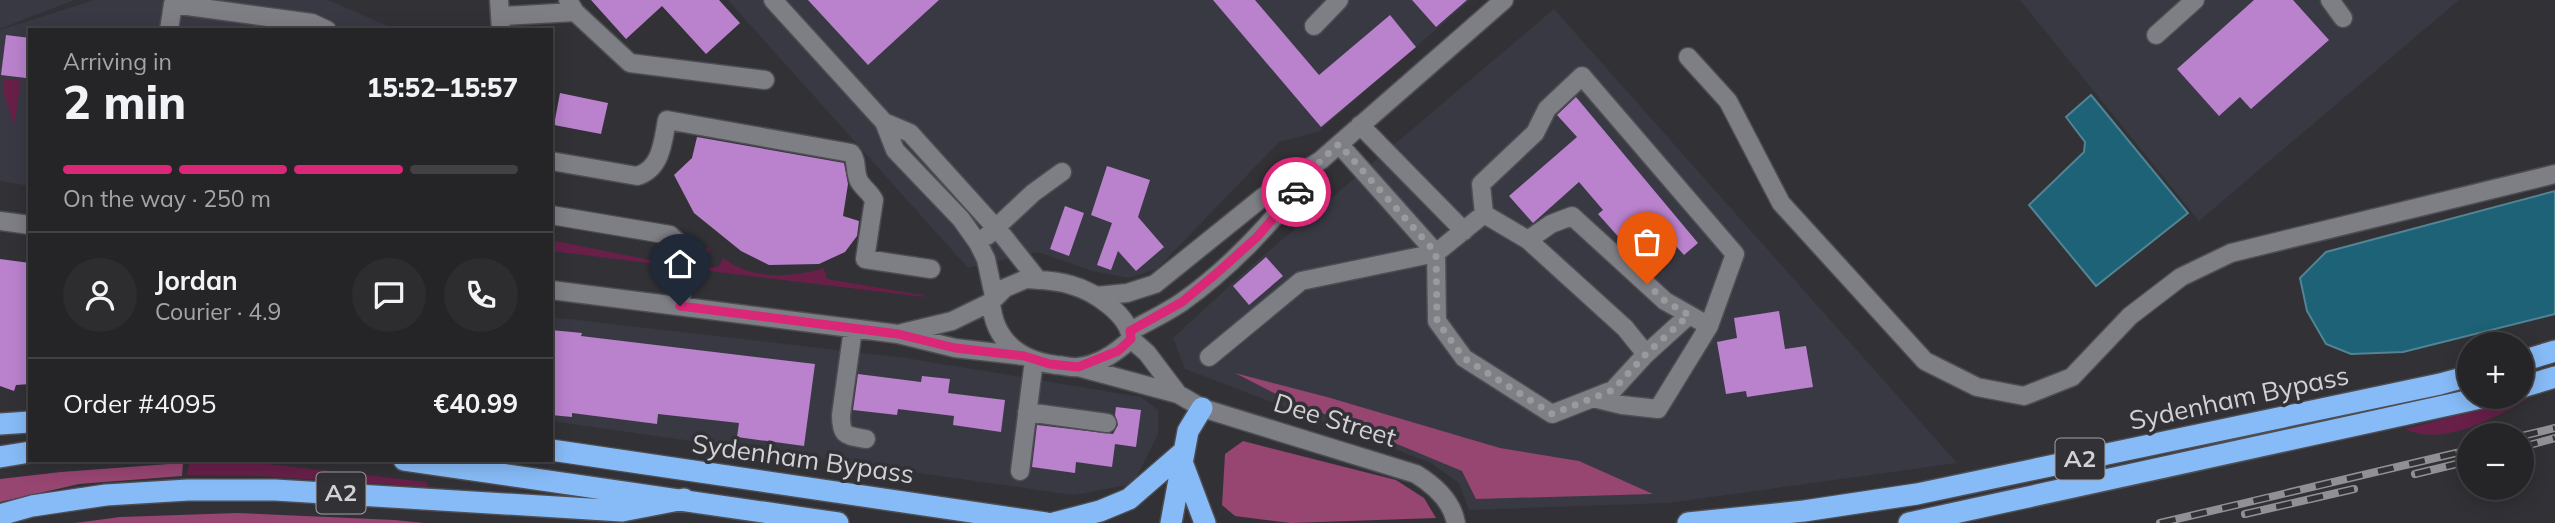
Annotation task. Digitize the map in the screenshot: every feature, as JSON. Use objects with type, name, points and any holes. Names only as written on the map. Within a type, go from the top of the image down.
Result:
[{"type":"highway","points":[[2534,357],[2555,351]]},
{"type":"highway","points":[[2534,383],[2555,377]]},
{"type":"highway","name":"Sydenham Bypass","points":[[1688,523],[1804,511],[1917,494],[2457,379]]},
{"type":"highway","name":"Sydenham Bypass","points":[[1909,523],[2457,403]]},
{"type":"highway","points":[[1171,523],[1188,431],[1202,408]]},
{"type":"highway","points":[[0,424],[28,422]]},
{"type":"highway","name":"Sydenham Bypass","points":[[553,450],[1046,523]]},
{"type":"highway","points":[[0,457],[28,452]]},
{"type":"highway","points":[[1054,523],[1100,511],[1129,499],[1182,457]]},
{"type":"highway","points":[[1182,457],[1205,523]]},
{"type":"highway","points":[[418,462],[684,499]]},
{"type":"highway","name":"A2","points":[[0,515],[32,506],[106,495],[188,490],[316,492],[622,511],[684,499],[762,517],[838,523]]},
{"type":"street","points":[[773,0],[884,122],[895,150],[961,219],[986,259],[992,316],[997,330],[1010,346],[1029,358]]},
{"type":"street","points":[[1314,26],[1339,0]]},
{"type":"street","points":[[1096,296],[1127,293],[1155,284],[1264,197],[1321,160],[1504,0]]},
{"type":"street","points":[[2156,35],[2195,0]]},
{"type":"street","points":[[2330,0],[2343,18]]},
{"type":"street","points":[[169,28],[173,4],[312,23],[323,28]]},
{"type":"street","points":[[501,15],[572,6],[630,63],[765,80]]},
{"type":"street","points":[[1688,57],[1728,102],[1781,203],[1925,361],[1977,387],[2024,396],[2072,377],[2130,316],[2181,277],[2231,253],[2555,174]]},
{"type":"street","points":[[1484,215],[1481,184],[1535,134],[1547,109],[1581,76],[1735,254],[1709,326],[1658,409],[1593,398]]},
{"type":"street","points":[[553,161],[638,176],[644,174],[660,154],[667,120],[851,153],[855,159],[859,181],[874,200],[865,259],[931,269]]},
{"type":"street","points":[[884,122],[910,133],[996,228],[1038,280]]},
{"type":"street","points":[[1360,125],[1464,231]]},
{"type":"street","points":[[1339,144],[1436,253],[1437,321],[1464,358],[1552,414],[1613,390],[1646,354],[1689,315]]},
{"type":"street","points":[[553,290],[898,334],[955,348],[1078,367],[1118,351],[1131,335],[1182,302],[1227,264],[1279,214],[1321,160]]},
{"type":"street","points":[[978,243],[1033,193],[1062,172]]},
{"type":"street","points":[[553,215],[670,235],[685,249],[680,306]]},
{"type":"street","points":[[1209,357],[1301,281],[1436,253],[1484,215]]},
{"type":"street","points":[[1484,215],[1528,240],[1625,328],[1646,354]]},
{"type":"street","points":[[1528,240],[1551,224],[1572,216],[1665,301],[1709,326]]},
{"type":"street","points":[[0,221],[28,225]]},
{"type":"street","points":[[898,334],[952,321],[992,299],[1005,288],[1026,279],[1072,285],[1096,296],[1117,313],[1131,335]]},
{"type":"street","points":[[853,328],[841,429],[846,435],[866,439]]},
{"type":"street","name":"Dee Street","points":[[1131,335],[1178,394]]},
{"type":"street","points":[[1020,471],[1027,412],[1029,358]]},
{"type":"street","name":"Dee Street","points":[[1078,367],[1178,394],[1202,408],[1416,474],[1433,484],[1446,499],[1455,520]]},
{"type":"street","points":[[1027,412],[1107,423]]},
{"type":"shaded area","points":[[0,0],[74,0],[0,29]]},
{"type":"shaded area","points":[[94,0],[328,0],[392,28],[28,28],[28,186],[0,181],[0,30]]},
{"type":"shaded area","points":[[728,0],[1470,0],[1318,132],[1279,142],[1157,269],[1129,278],[1092,271],[1038,252],[968,268]]},
{"type":"shaded area","points":[[2020,0],[2459,0],[2199,221]]},
{"type":"shaded area","points":[[1554,9],[1957,463],[1668,503],[1469,510],[1459,483],[1431,463],[1185,369],[1173,338],[1251,266]]},
{"type":"shaded area","points":[[3,78],[21,81],[14,125],[4,94]]},
{"type":"shaded area","points":[[553,240],[660,262],[663,248],[671,250],[674,256],[672,266],[553,251]]},
{"type":"shaded area","points":[[707,247],[711,250],[705,263],[712,268],[719,266],[723,258],[747,270],[772,275],[797,274],[824,268],[827,279],[924,297],[700,270]]},
{"type":"shaded area","points":[[553,317],[906,358],[1141,397],[1158,410],[1158,434],[1133,484],[1074,495],[553,421]]},
{"type":"shaded area","points":[[1235,373],[1500,448],[1579,461],[1653,494],[1476,499],[1462,471],[1274,393]]},
{"type":"shaded area","points":[[2482,409],[2509,409],[2481,423],[2457,423],[2457,431],[2454,432],[2420,434],[2405,429]]},
{"type":"shaded area","points":[[1243,441],[1396,480],[1424,498],[1436,518],[1291,523],[1235,516],[1222,505],[1225,454]]},
{"type":"shaded area","points":[[249,462],[427,482],[428,487],[261,476],[187,475],[189,463]]},
{"type":"shaded area","points":[[183,463],[182,476],[79,484],[0,502],[0,479]]},
{"type":"shaded area","points":[[237,513],[424,523],[75,523],[120,517]]},
{"type":"water","points":[[2091,95],[2188,213],[2096,286],[2029,205],[2084,152],[2085,142],[2066,117]]},
{"type":"water","points":[[2555,191],[2555,314],[2483,332],[2457,332],[2457,338],[2403,352],[2351,354],[2326,344],[2307,311],[2300,278],[2326,252]]},
{"type":"building","points":[[591,0],[719,0],[740,23],[706,54],[662,6],[626,39]]},
{"type":"building","points":[[808,0],[939,0],[868,65]]},
{"type":"building","points":[[1213,0],[1255,0],[1319,75],[1390,15],[1416,47],[1321,127]]},
{"type":"building","points":[[1412,0],[1467,0],[1436,27]]},
{"type":"building","points":[[2254,0],[2293,0],[2329,40],[2251,109],[2240,97],[2219,116],[2177,69]]},
{"type":"building","points":[[6,35],[28,38],[26,78],[1,75]]},
{"type":"building","points":[[560,93],[608,103],[601,134],[554,125]]},
{"type":"building","points":[[1576,97],[1698,243],[1684,255],[1675,245],[1647,269],[1598,214],[1603,210],[1579,182],[1533,223],[1509,196],[1577,137],[1557,115]]},
{"type":"building","points":[[697,137],[844,163],[848,184],[843,216],[859,221],[857,236],[845,252],[819,264],[769,265],[741,251],[694,213],[674,175],[692,158]]},
{"type":"building","points":[[1107,166],[1150,180],[1138,217],[1164,247],[1136,271],[1118,251],[1111,270],[1097,265],[1112,223],[1091,215]]},
{"type":"building","points":[[1065,206],[1084,213],[1069,256],[1050,249]]},
{"type":"building","points":[[1266,257],[1283,276],[1249,305],[1233,286]]},
{"type":"building","points":[[0,259],[28,263],[28,384],[16,385],[14,391],[0,386]]},
{"type":"building","points":[[1779,311],[1785,349],[1806,346],[1813,387],[1747,397],[1746,391],[1726,394],[1717,342],[1737,338],[1734,318]]},
{"type":"building","points":[[553,330],[582,333],[581,336],[815,364],[804,446],[737,437],[739,423],[658,414],[657,424],[572,413],[572,417],[553,415]]},
{"type":"building","points":[[858,374],[921,382],[922,376],[950,379],[948,393],[1005,400],[1001,432],[953,425],[954,416],[898,409],[897,415],[853,410]]},
{"type":"building","points":[[1116,407],[1141,410],[1136,447],[1115,444],[1112,467],[1076,462],[1075,473],[1032,467],[1037,425],[1113,434],[1118,425]]},
{"type":"railway","points":[[2534,433],[2555,428]]},
{"type":"railway","points":[[2534,444],[2555,438]]},
{"type":"railway","points":[[2160,523],[2457,453]]},
{"type":"railway","points":[[2415,474],[2457,464]]},
{"type":"railway","points":[[2245,514],[2354,489]]},
{"type":"way so far","points":[[1296,192],[1321,160],[1339,144],[1436,253],[1437,321],[1464,358],[1552,414],[1613,390],[1646,354],[1689,315],[1665,301],[1647,284]]},
{"type":"route","points":[[680,306],[898,334],[955,348],[1024,356],[1050,364],[1078,367],[1118,351],[1131,339],[1130,331],[1182,302],[1257,237],[1296,192]]}]
